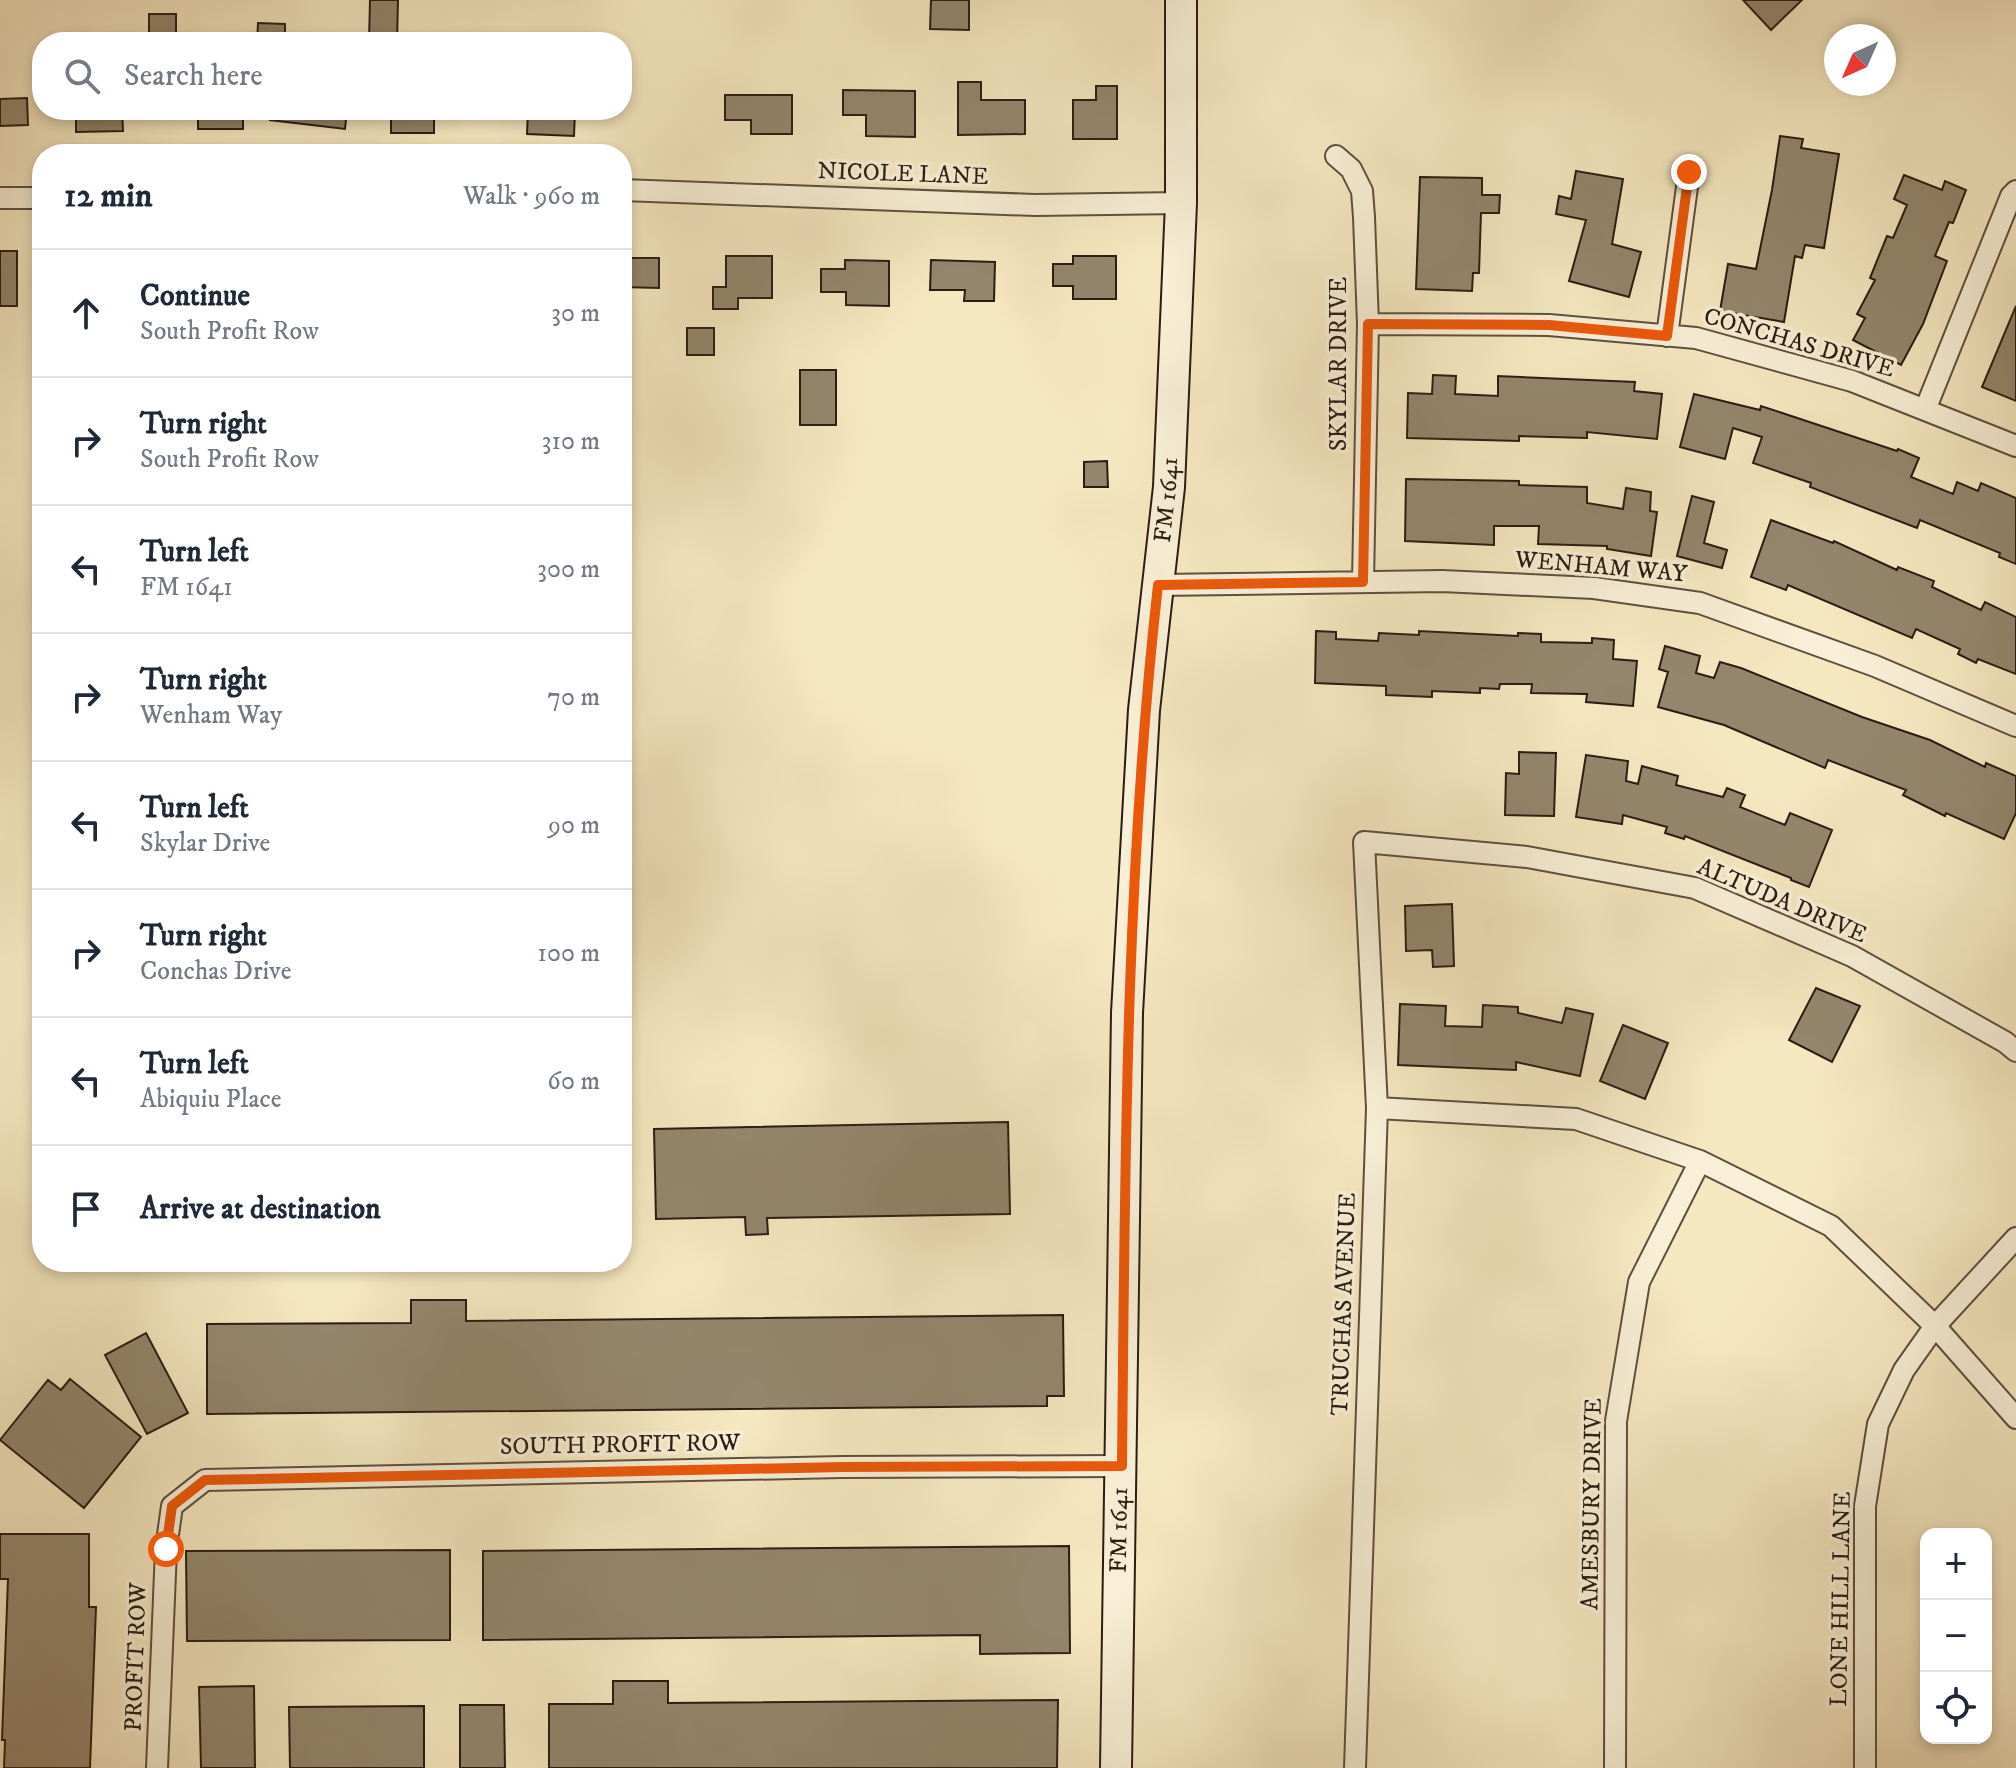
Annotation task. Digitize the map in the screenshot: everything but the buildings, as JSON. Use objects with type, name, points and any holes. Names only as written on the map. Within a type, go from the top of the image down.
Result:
[{"type":"main road","name":"FM 1641","points":[[1116,1768],[1127,1013],[1144,710],[1169,487],[1181,203],[1181,0]]},
{"type":"street","name":"SKYLAR DRIVE","points":[[1336,156],[1351,169],[1362,191],[1368,324],[1363,582]]},
{"type":"street","points":[[1667,336],[1689,172]]},
{"type":"street","name":"NICOLE LANE","points":[[632,190],[1035,205],[1181,203]]},
{"type":"street","points":[[1925,410],[2011,196],[2016,191]]},
{"type":"street","points":[[0,198],[32,198]]},
{"type":"street","name":"CONCHAS DRIVE","points":[[1368,324],[1549,325],[1696,338],[1852,381],[2016,446]]},
{"type":"street","name":"WENHAM WAY","points":[[1158,585],[1442,581],[1594,588],[1700,603],[1875,666],[2016,726]]},
{"type":"street","name":"ALTUDA DRIVE","points":[[1364,842],[1527,857],[1695,888],[1852,956],[2016,1051]]},
{"type":"street","name":"TRUCHAS AVENUE","points":[[1355,1768],[1377,1108],[1364,842]]},
{"type":"street","points":[[1377,1108],[1576,1119],[1700,1161],[1831,1226],[1935,1326],[2016,1418]]},
{"type":"street","name":"AMESBURY DRIVE","points":[[1615,1768],[1616,1421],[1639,1282],[1700,1161]]},
{"type":"street","name":"LONE HILL LANE","points":[[1865,1768],[1865,1506],[1878,1424],[1904,1370],[1935,1326],[2016,1238]]},
{"type":"street","name":"SOUTH PROFIT ROW","points":[[166,1549],[172,1506],[205,1480],[842,1467],[1122,1466]]},
{"type":"street","name":"PROFIT ROW","points":[[157,1768],[166,1549]]},
{"type":"route","points":[[166,1549],[172,1506],[205,1480],[842,1467],[1122,1466],[1127,1013],[1144,710],[1158,585],[1363,582],[1368,324],[1549,325],[1667,336],[1689,172]]}]
